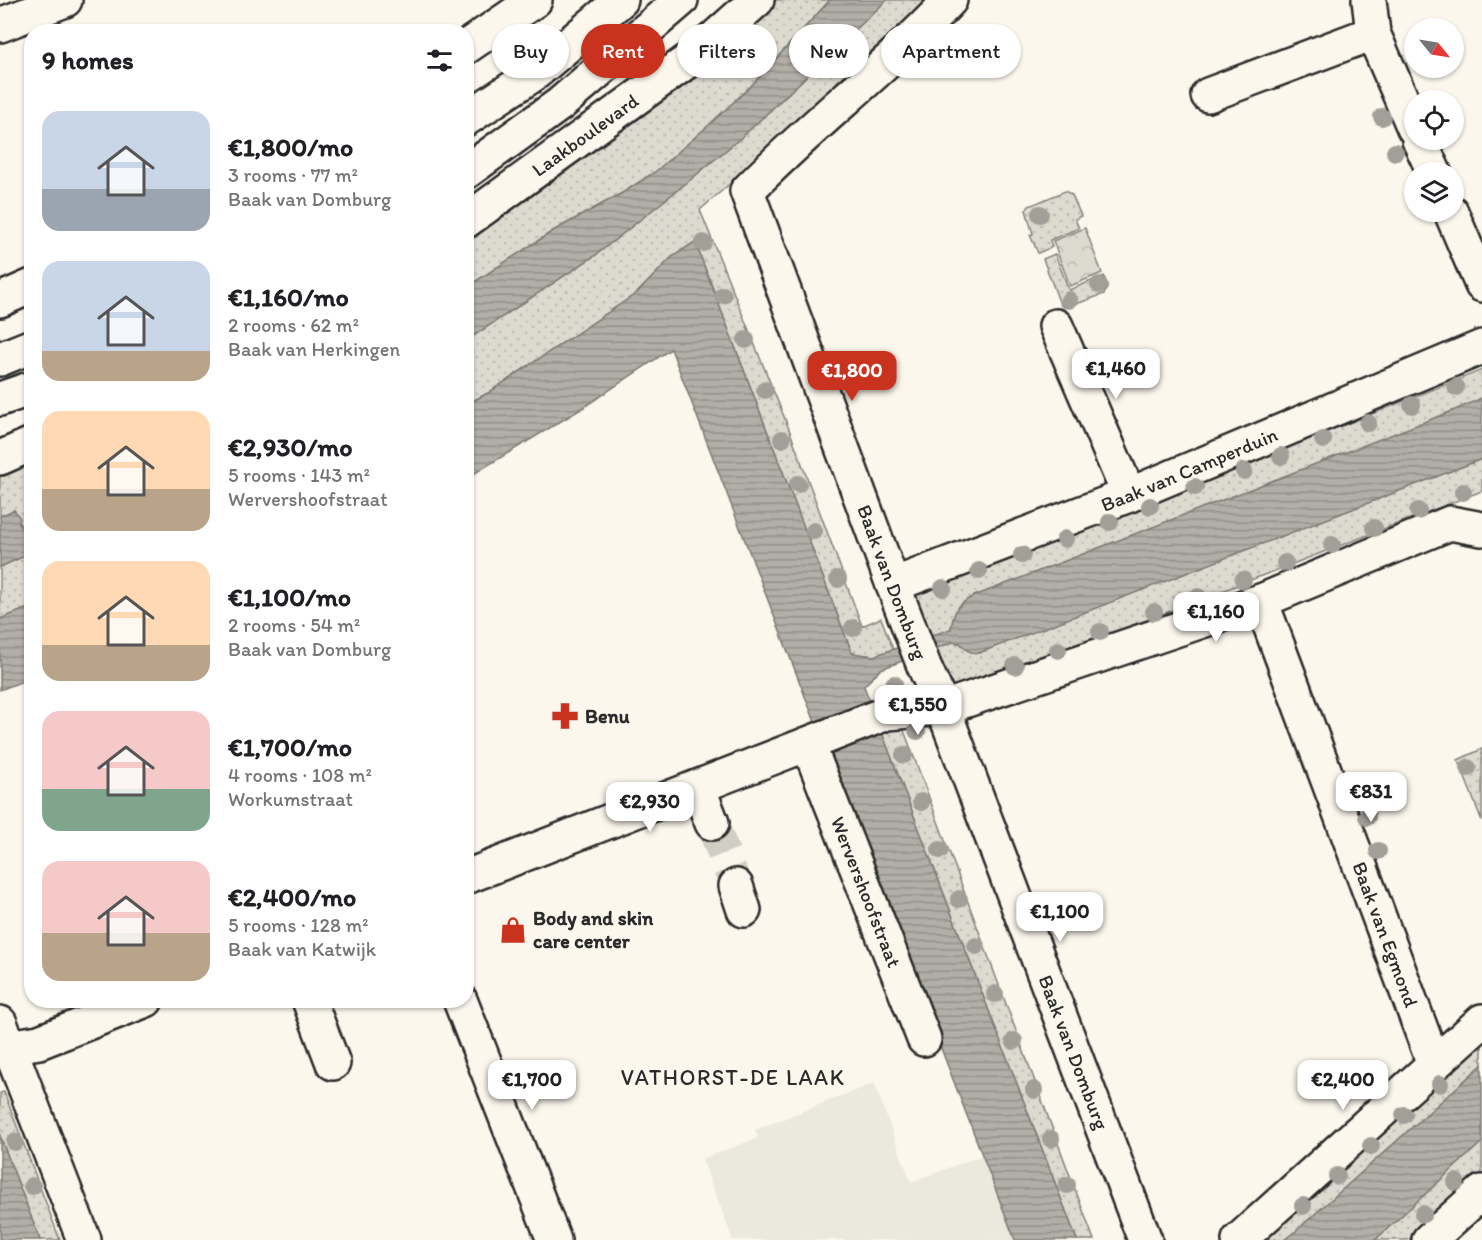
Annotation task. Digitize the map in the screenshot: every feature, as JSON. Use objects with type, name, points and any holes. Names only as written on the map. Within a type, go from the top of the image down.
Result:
[{"type":"street","points":[[474,114],[534,74],[621,0]]},
{"type":"street","name":"Laakboulevard","points":[[474,166],[560,104],[681,0]]},
{"type":"street","name":"Laakboulevard","points":[[474,215],[693,57],[757,0]]},
{"type":"street","name":"Baak van Domburg","points":[[950,0],[926,26],[780,157],[747,191],[893,585],[943,708],[1145,1240]]},
{"type":"street","points":[[1369,0],[1373,33],[1404,105]]},
{"type":"street","points":[[0,25],[55,2]]},
{"type":"street","points":[[474,40],[516,6]]},
{"type":"street","points":[[1208,95],[1373,33]]},
{"type":"street","points":[[1455,222],[1482,285]]},
{"type":"street","points":[[0,300],[24,290]]},
{"type":"street","points":[[1056,326],[1129,495]]},
{"type":"street","name":"Baak van Camperduin","points":[[893,585],[1129,495],[1482,347]]},
{"type":"street","points":[[0,359],[24,349]]},
{"type":"street","points":[[0,399],[24,391]]},
{"type":"street","points":[[0,458],[24,448]]},
{"type":"street","points":[[474,874],[887,713],[943,708],[1261,601],[1450,523],[1482,529]]},
{"type":"street","name":"Baak van Egmond","points":[[1261,601],[1434,1064]]},
{"type":"street","name":"Wervershoofstraat","points":[[811,743],[924,1039]]},
{"type":"street","points":[[698,787],[712,823]]},
{"type":"street","points":[[84,1240],[3,1040],[39,1042],[126,1008]]},
{"type":"street","points":[[312,1008],[333,1063]]},
{"type":"street","points":[[463,1008],[555,1240]]},
{"type":"street","points":[[1239,1240],[1482,1021]]},
{"type":"street","points":[[1429,1240],[1482,1192]]},
{"type":"shaded area","points":[[830,0],[887,0],[862,24],[808,24]]},
{"type":"shaded area","points":[[789,45],[789,78],[804,78],[743,136],[596,255],[474,335],[474,282],[553,231],[655,172],[758,78],[777,78],[777,58]]},
{"type":"shaded area","points":[[695,242],[852,653],[874,656],[951,629],[957,610],[962,603],[972,597],[1482,398],[1482,459],[979,653],[970,652],[960,643],[953,642],[881,669],[864,686],[1077,1240],[1015,1240],[671,349],[581,409],[474,474],[474,400],[637,293],[672,257]]},
{"type":"shaded area","points":[[14,510],[20,518],[19,524],[24,529],[24,556],[0,567],[0,516]]},
{"type":"shaded area","points":[[24,610],[24,681],[0,690],[0,619]]},
{"type":"shaded area","points":[[1482,1065],[1482,1142],[1375,1240],[1284,1240],[1296,1231]]},
{"type":"shaded area","points":[[874,1083],[911,1182],[983,1155],[1015,1240],[733,1240],[702,1159],[758,1138],[755,1130]]},
{"type":"shaded area","points":[[0,1136],[40,1240],[0,1240]]},
{"type":"green space","points":[[776,0],[830,0],[808,24],[789,24],[789,45],[777,58],[777,24],[750,24]]},
{"type":"green space","points":[[887,0],[936,0],[911,24],[881,24],[881,50],[869,61],[869,24],[862,24]]},
{"type":"green space","points":[[687,78],[758,78],[655,172],[553,231],[474,282],[474,233],[589,153]]},
{"type":"green space","points":[[804,78],[850,78],[700,210],[789,429],[862,626],[881,618],[893,649],[874,656],[852,653],[695,242],[672,257],[637,293],[474,400],[474,335],[596,255],[743,136]]},
{"type":"green space","points":[[1065,191],[1072,195],[1081,216],[1075,219],[1079,228],[1050,240],[1052,247],[1038,253],[1030,235],[1033,234],[1026,210],[1029,206]]},
{"type":"green space","points":[[1085,228],[1102,273],[1070,286],[1053,241]]},
{"type":"green space","points":[[1055,254],[1069,290],[1104,276],[1107,285],[1106,292],[1063,307],[1043,259]]},
{"type":"green space","points":[[1482,370],[1482,400],[972,597],[957,610],[951,629],[930,636],[915,596],[919,589]]},
{"type":"green space","points":[[1482,459],[1482,491],[960,692],[950,688],[934,649],[953,642],[960,643],[970,652],[979,653]]},
{"type":"green space","points":[[24,464],[24,529],[19,524],[14,510],[0,516],[0,475]]},
{"type":"green space","points":[[24,556],[24,610],[0,619],[0,567]]},
{"type":"green space","points":[[902,725],[1094,1240],[1077,1240],[882,733]]},
{"type":"green space","points":[[1482,749],[1482,821],[1458,760]]},
{"type":"green space","points":[[1482,1034],[1482,1065],[1296,1231],[1284,1240],[1253,1240]]},
{"type":"green space","points":[[4,1092],[60,1240],[40,1240],[0,1136],[0,1093]]},
{"type":"green space","points":[[1482,1142],[1482,1174],[1408,1240],[1375,1240]]},
{"type":"tunnel","points":[[712,823],[736,886]]},
{"type":"place","name":"Benu","points":[[565,716]]},
{"type":"place","name":"Body and skin care center","points":[[513,930]]},
{"type":"district","name":"VATHORST-DE LAAK","points":[[733,1077]]}]
